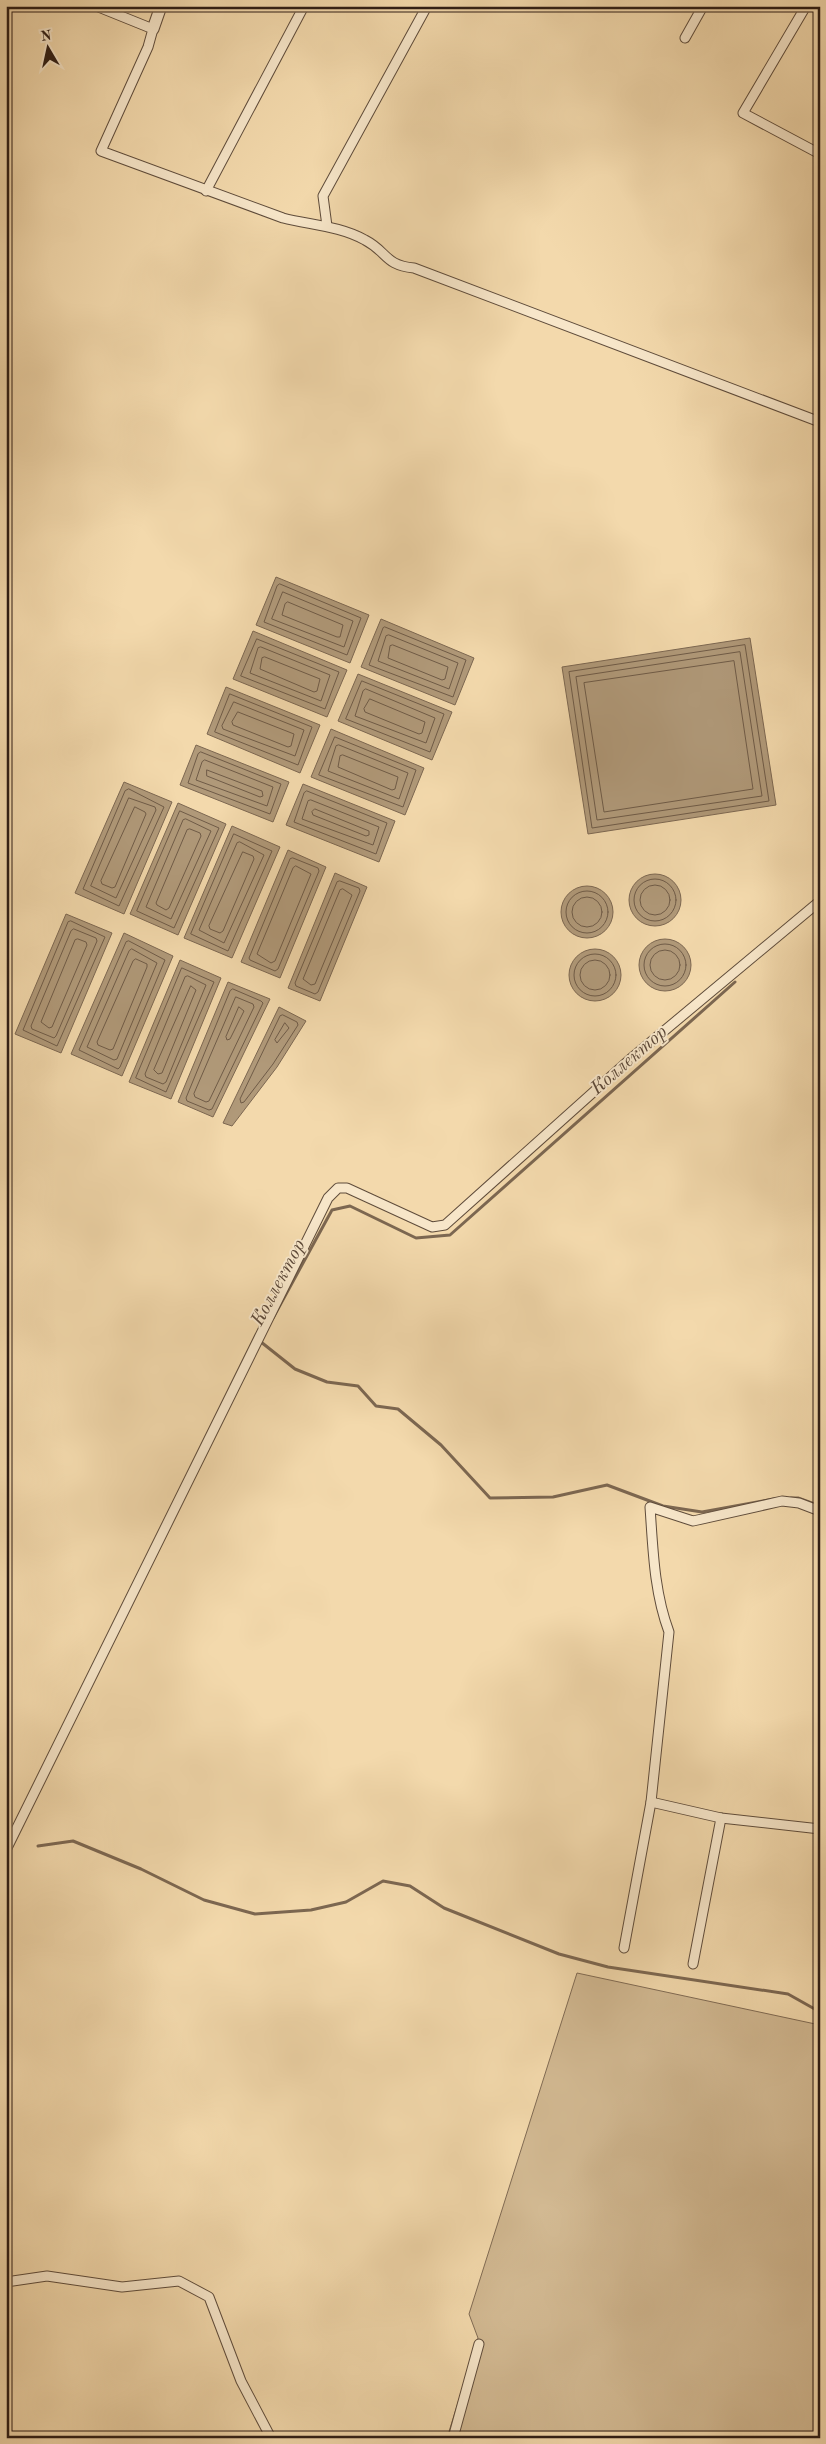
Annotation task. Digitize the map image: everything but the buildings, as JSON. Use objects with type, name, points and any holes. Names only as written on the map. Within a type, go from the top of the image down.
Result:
[{"type":"street","points":[[96,6],[153,29]]},
{"type":"street","points":[[162,6],[148,47],[101,151],[283,218],[308,224],[328,226],[367,240],[397,266],[414,268],[820,422]]},
{"type":"street","points":[[206,191],[304,6]]},
{"type":"street","points":[[328,226],[323,196],[427,6]]},
{"type":"street","points":[[685,38],[703,6]]},
{"type":"street","points":[[806,6],[742,113],[820,154]]},
{"type":"street","points":[[6,1850],[309,1232],[332,1192],[338,1188],[347,1188],[432,1226],[446,1225],[628,1061],[820,901]]},
{"type":"street","points":[[624,1948],[651,1802],[669,1632],[661,1612],[656,1585],[650,1508],[693,1521],[782,1501],[799,1503],[820,1511]]},
{"type":"street","points":[[651,1802],[721,1818],[820,1829]]},
{"type":"street","points":[[693,1964],[721,1818]]},
{"type":"street","points":[[6,2282],[47,2276],[122,2287],[179,2281],[209,2297],[241,2381],[271,2438]]},
{"type":"street","points":[[453,2438],[479,2344]]},
{"type":"shaded area","points":[[577,1973],[820,2025],[820,2438],[447,2438],[478,2338],[469,2314]]},
{"type":"water","points":[[276,577],[369,615],[350,663],[256,625]]},
{"type":"water","points":[[381,619],[474,658],[455,705],[361,667]]},
{"type":"water","points":[[253,631],[347,670],[327,717],[233,679]]},
{"type":"water","points":[[750,638],[776,805],[588,834],[562,667]]},
{"type":"water","points":[[358,674],[452,712],[432,760],[338,721]]},
{"type":"water","points":[[226,687],[320,725],[300,773],[207,734]]},
{"type":"water","points":[[331,729],[424,768],[405,815],[311,777]]},
{"type":"water","points":[[196,745],[289,782],[273,822],[180,785]]},
{"type":"water","points":[[124,782],[172,802],[124,914],[75,893]]},
{"type":"water","points":[[303,784],[395,821],[379,862],[286,825]]},
{"type":"water","points":[[178,803],[226,824],[178,935],[130,914]]},
{"type":"water","points":[[232,826],[280,847],[232,958],[184,938]]},
{"type":"water","points":[[288,850],[326,867],[280,978],[241,962]]},
{"type":"water","points":[[335,873],[367,887],[320,1001],[288,988]]},
{"type":"water","points":[[650,874],[660,874],[669,878],[677,886],[681,900],[677,914],[669,922],[660,926],[650,926],[641,922],[633,914],[629,905],[629,895],[633,886],[641,878]]},
{"type":"water","points":[[582,886],[592,886],[601,890],[609,898],[613,912],[609,926],[601,934],[592,938],[582,938],[573,934],[565,926],[561,917],[561,907],[565,898],[573,890]]},
{"type":"water","points":[[66,914],[112,933],[61,1053],[15,1034]]},
{"type":"water","points":[[124,933],[173,956],[122,1076],[71,1054]]},
{"type":"water","points":[[660,939],[670,939],[679,943],[687,951],[691,965],[687,979],[679,987],[670,991],[660,991],[651,987],[643,979],[639,970],[639,960],[643,951],[651,943]]},
{"type":"water","points":[[590,949],[600,949],[609,953],[617,961],[621,975],[617,989],[609,997],[600,1001],[590,1001],[581,997],[573,989],[569,980],[569,970],[573,961],[581,953]]},
{"type":"water","points":[[180,960],[221,978],[171,1099],[129,1082]]},
{"type":"water","points":[[228,982],[270,999],[213,1117],[178,1102]]},
{"type":"water","points":[[279,1007],[306,1021],[277,1067],[232,1126],[223,1123]]},
{"type":"waterway","name":"Коллектор","points":[[273,1318],[332,1210],[350,1206],[416,1238],[450,1235],[735,982]]},
{"type":"waterway","name":"Коллектор","points":[[262,1339],[261,1342],[295,1369],[327,1382],[358,1386],[376,1406],[398,1409],[441,1445],[490,1498],[553,1497],[607,1485],[663,1506],[702,1512],[774,1499]]},
{"type":"waterway","name":"Коллектор","points":[[791,1498],[798,1498],[820,1506]]},
{"type":"waterway","points":[[38,1846],[73,1841],[141,1869],[204,1900],[255,1914],[311,1910],[346,1902],[383,1881],[410,1886],[444,1908],[559,1954],[608,1967],[788,1994],[820,2012]]}]
